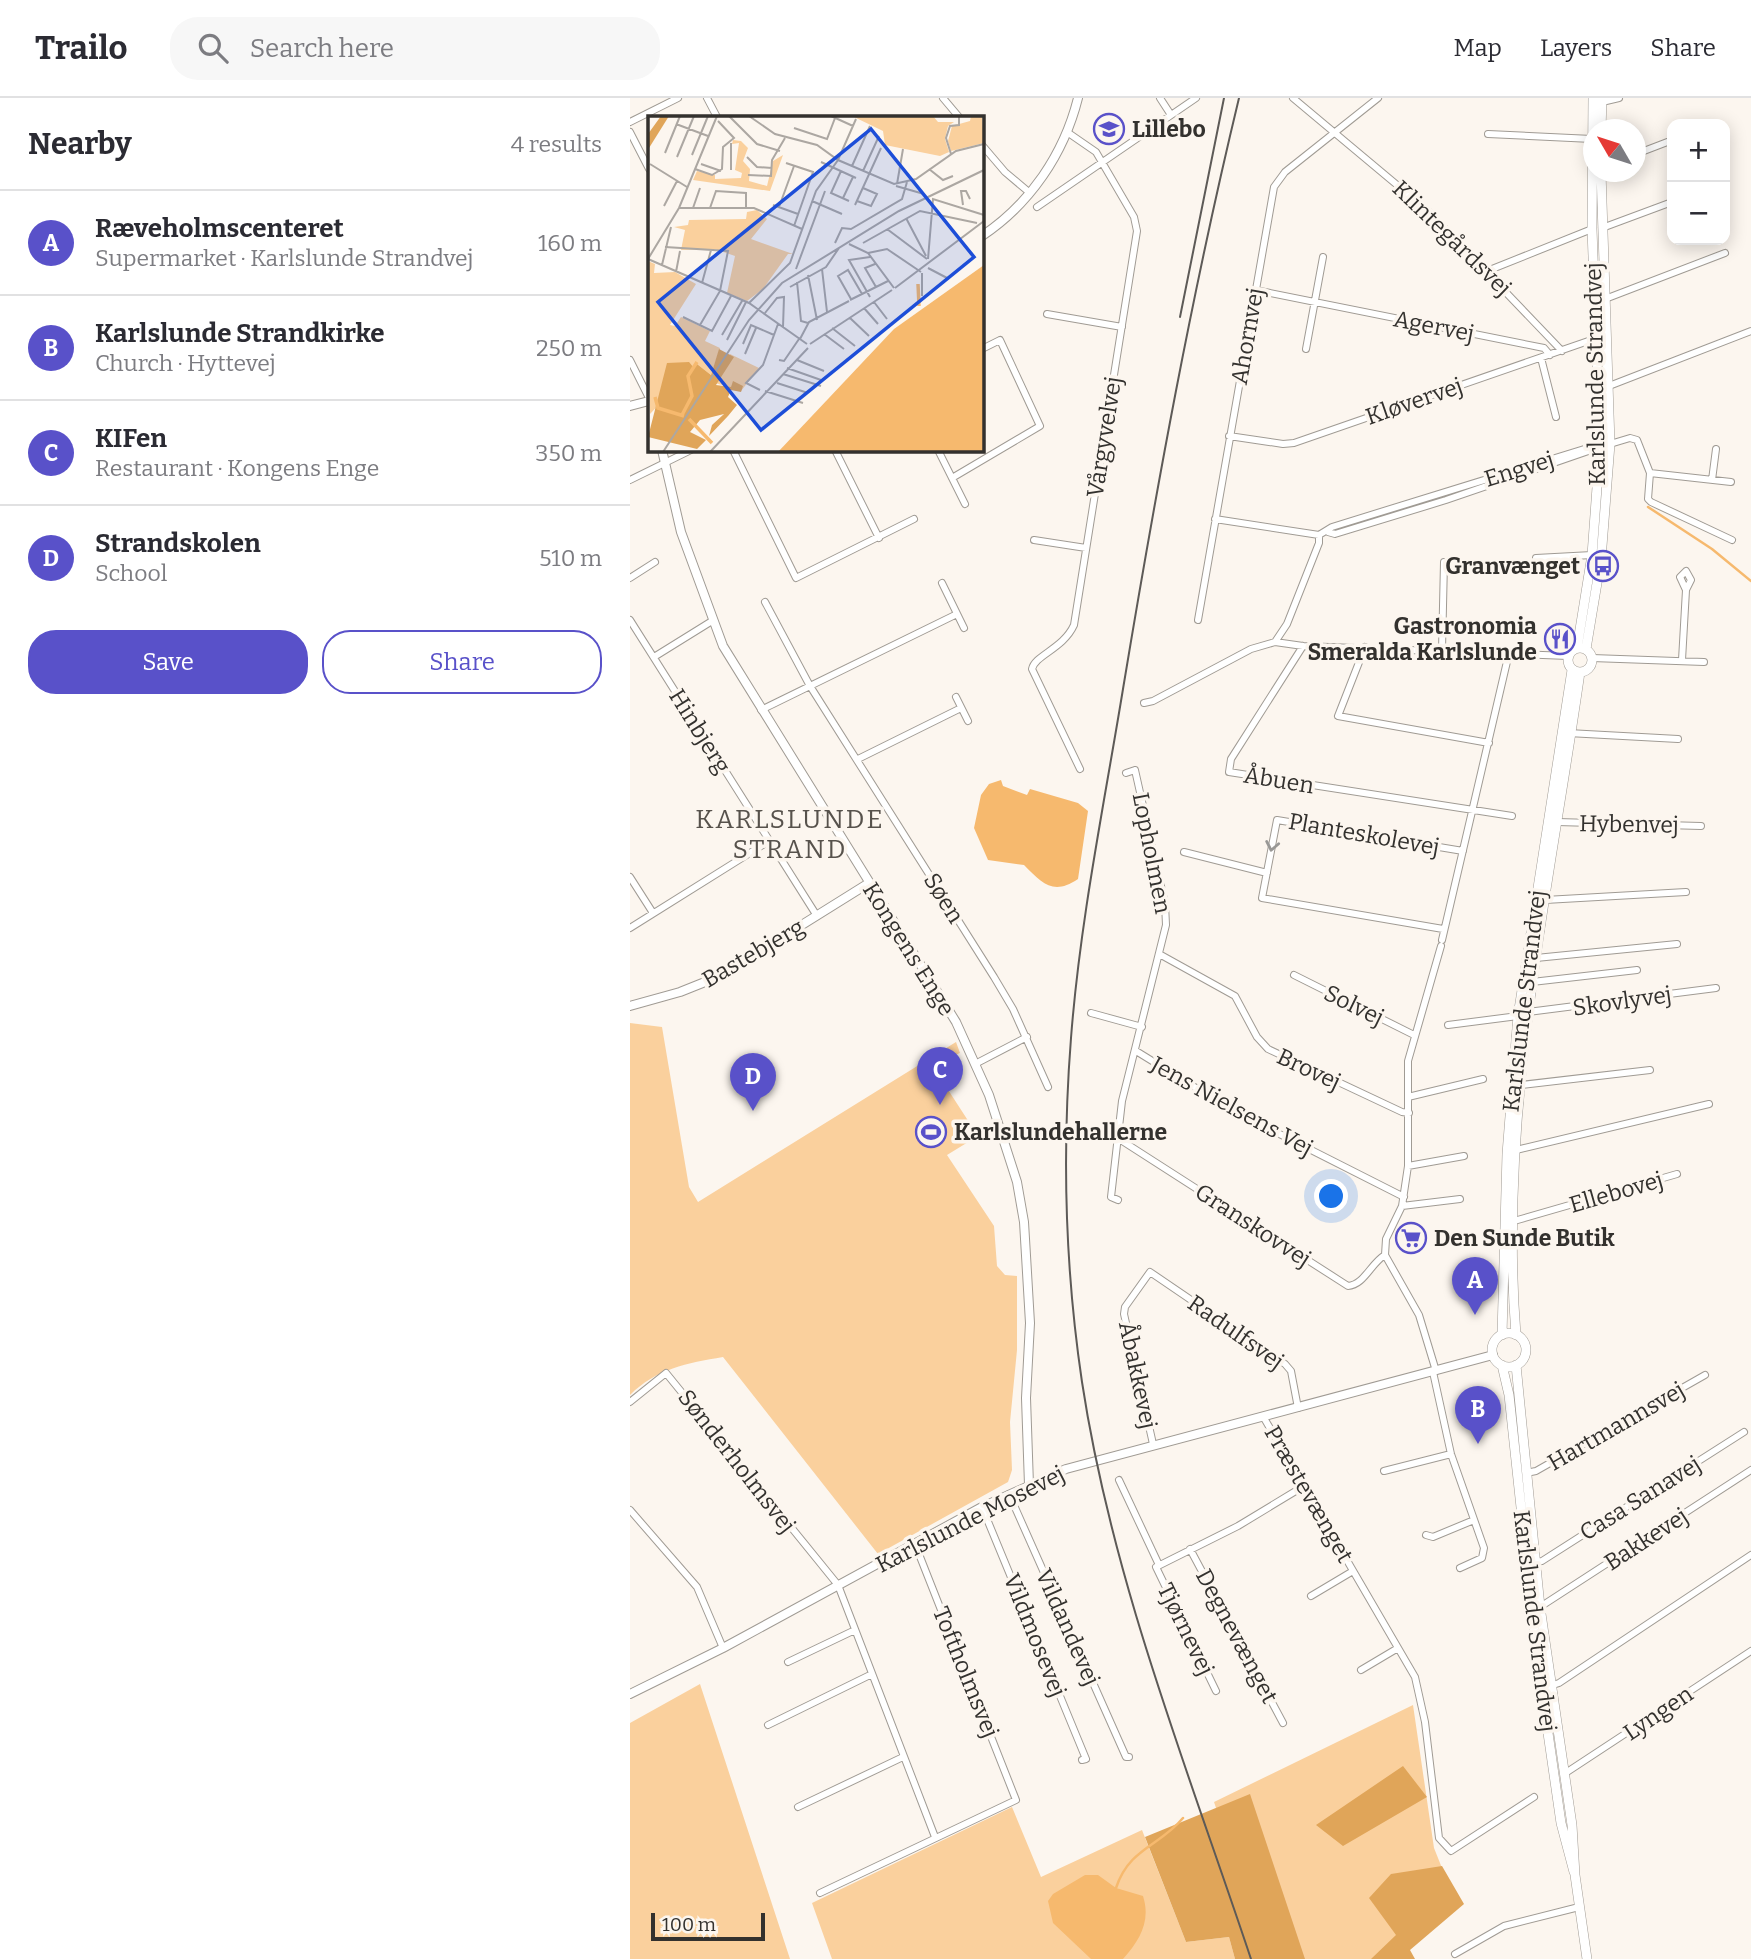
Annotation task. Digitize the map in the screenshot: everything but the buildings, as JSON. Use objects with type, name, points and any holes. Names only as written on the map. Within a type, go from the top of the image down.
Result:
[{"type":"main road","points":[[1599,99],[1600,119]]},
{"type":"main road","name":"Karlslunde Strandvej","points":[[1596,119],[1599,99]]},
{"type":"main road","name":"Karlslunde Strandvej","points":[[1585,651],[1600,447],[1592,182]]},
{"type":"main road","name":"Karlslunde Strandvej","points":[[1585,651],[1601,559],[1610,444],[1601,182]]},
{"type":"main road","points":[[1585,651],[1591,666],[1576,671],[1568,656],[1585,651]]},
{"type":"main road","name":"Karlslunde Strandvej","points":[[1516,1335],[1514,1221],[1521,1085],[1528,1012],[1557,822],[1576,671]]},
{"type":"main road","name":"Karlslunde Strandvej","points":[[1503,1335],[1507,1154],[1517,1016],[1568,733]]},
{"type":"main road","points":[[1503,1335],[1516,1335],[1524,1342],[1525,1352],[1516,1365],[1502,1365],[1493,1355],[1495,1341],[1503,1335]]},
{"type":"main road","name":"Karlslunde Strandvej","points":[[1502,1365],[1509,1395],[1538,1666],[1562,1823],[1575,1875]]},
{"type":"main road","name":"Karlslunde Strandvej","points":[[1516,1365],[1540,1607],[1587,1959]]},
{"type":"street","points":[[630,122],[678,98]]},
{"type":"street","points":[[707,98],[716,116]]},
{"type":"street","points":[[943,98],[958,116]]},
{"type":"street","points":[[984,234],[1030,193],[1058,153],[1078,98]]},
{"type":"street","points":[[1160,98],[1171,115]]},
{"type":"street","points":[[1037,207],[1196,98]]},
{"type":"street","name":"Klintegårdsvej","points":[[1293,98],[1427,210],[1562,351]]},
{"type":"street","name":"Ahornvej","points":[[1198,620],[1274,187],[1285,172],[1378,98]]},
{"type":"street","points":[[1599,99],[1619,98]]},
{"type":"street","points":[[630,132],[648,167]]},
{"type":"street","name":"Vårgyvelvej","points":[[1067,132],[1088,144],[1103,163],[1134,217],[1137,231],[1074,625],[1060,646],[1035,661],[1032,669],[1080,769]]},
{"type":"street","points":[[1488,134],[1583,139]]},
{"type":"street","points":[[1646,150],[1667,142]]},
{"type":"street","points":[[984,147],[1005,172],[1030,193]]},
{"type":"street","points":[[1602,228],[1667,204]]},
{"type":"street","points":[[1487,271],[1592,229]]},
{"type":"street","name":"Karlslunde Strandvej","points":[[1605,299],[1725,253]]},
{"type":"street","points":[[1306,349],[1323,257]]},
{"type":"street","name":"Agervej","points":[[1255,290],[1544,348],[1550,355]]},
{"type":"street","points":[[1047,314],[1122,327]]},
{"type":"street","points":[[1609,386],[1751,331]]},
{"type":"street","name":"Kløvervej","points":[[1229,436],[1283,444],[1294,443],[1597,338]]},
{"type":"street","points":[[952,478],[1040,426],[1000,340],[984,348]]},
{"type":"street","points":[[1541,358],[1556,417]]},
{"type":"street","points":[[630,360],[648,397]]},
{"type":"street","points":[[630,406],[648,399]]},
{"type":"street","points":[[1610,444],[1630,438],[1637,440],[1650,473],[1648,499],[1651,502],[1731,540]]},
{"type":"street","name":"Engvej","points":[[1319,535],[1328,532],[1332,527],[1594,446],[1600,447]]},
{"type":"street","points":[[1712,480],[1716,449]]},
{"type":"street","name":"Kongens Enge","points":[[662,452],[681,532],[712,621],[736,673],[956,1022],[977,1063],[1000,1127],[1024,1222],[1030,1323],[1026,1398],[1029,1485]]},
{"type":"street","points":[[630,480],[687,452]]},
{"type":"street","points":[[734,452],[796,578],[914,519]]},
{"type":"street","points":[[836,452],[879,538]]},
{"type":"street","points":[[939,452],[965,504]]},
{"type":"street","points":[[1650,473],[1731,482]]},
{"type":"street","points":[[1215,519],[1319,535],[1319,543],[1287,624],[1275,642]]},
{"type":"street","points":[[1034,540],[1086,548]]},
{"type":"street","points":[[1536,558],[1592,555]]},
{"type":"street","points":[[630,578],[655,562]]},
{"type":"street","points":[[1441,650],[1444,562]]},
{"type":"street","points":[[942,583],[964,628]]},
{"type":"street","points":[[1682,660],[1686,590]]},
{"type":"street","name":"Søen","points":[[765,603],[810,686],[994,977],[1027,1037],[1048,1087]]},
{"type":"street","points":[[760,710],[957,614]]},
{"type":"street","name":"Hinbjerg","points":[[630,620],[817,916]]},
{"type":"street","points":[[654,657],[712,621]]},
{"type":"street","points":[[1144,703],[1153,701],[1225,661],[1275,642],[1303,646],[1568,656]]},
{"type":"street","name":"Åbuen","points":[[1303,646],[1231,759],[1229,772],[1474,811]]},
{"type":"street","points":[[1365,647],[1338,716],[1489,743]]},
{"type":"street","points":[[1585,651],[1704,662]]},
{"type":"street","points":[[1461,1568],[1485,1554],[1451,1454],[1435,1371],[1419,1315],[1385,1255],[1386,1239],[1402,1206],[1408,1166],[1408,1061],[1442,943],[1443,929],[1474,811],[1508,653]]},
{"type":"street","points":[[956,697],[968,721]]},
{"type":"street","points":[[858,759],[961,708]]},
{"type":"street","points":[[1568,733],[1678,739]]},
{"type":"street","name":"Lopholmen","points":[[1118,1200],[1111,1197],[1116,1137],[1166,925],[1165,904],[1135,770],[1126,773]]},
{"type":"street","points":[[1474,811],[1512,816]]},
{"type":"street","name":"Planteskolevej","points":[[1443,929],[1262,898],[1277,820],[1463,851]]},
{"type":"street","name":"Hybenvej","points":[[1557,822],[1701,826]]},
{"type":"street","points":[[630,928],[769,841]]},
{"type":"street","points":[[1184,852],[1267,873]]},
{"type":"street","points":[[630,877],[653,913]]},
{"type":"street","name":"Bastebjerg","points":[[630,1006],[680,992],[720,976],[869,883]]},
{"type":"street","points":[[1545,900],[1686,892]]},
{"type":"street","name":"Karlslunde Strandvej","points":[[1536,958],[1677,944]]},
{"type":"street","name":"Brovej","points":[[1161,955],[1235,996],[1257,1037],[1268,1049],[1409,1113]]},
{"type":"street","points":[[1532,982],[1637,970]]},
{"type":"street","name":"Solvej","points":[[1294,975],[1414,1035]]},
{"type":"street","name":"Skovlyvej","points":[[1528,1012],[1716,988]]},
{"type":"street","points":[[1091,1013],[1142,1027]]},
{"type":"street","points":[[1448,1025],[1517,1016]]},
{"type":"street","points":[[977,1063],[1027,1037]]},
{"type":"street","name":"Jens Nielsens Vej","points":[[1136,1051],[1230,1109],[1404,1197]]},
{"type":"street","points":[[1521,1085],[1650,1070]]},
{"type":"street","points":[[1408,1097],[1482,1079]]},
{"type":"street","points":[[1516,1150],[1709,1104]]},
{"type":"street","name":"Granskovvej","points":[[1116,1137],[1348,1286],[1359,1283],[1376,1261],[1385,1255]]},
{"type":"street","points":[[1408,1166],[1464,1156]]},
{"type":"street","name":"Ellebovej","points":[[1514,1221],[1677,1174]]},
{"type":"street","points":[[1402,1206],[1460,1199]]},
{"type":"street","name":"Radulfsvej","points":[[1150,1272],[1286,1364],[1291,1371],[1298,1408]]},
{"type":"street","name":"Åbakkevej","points":[[1150,1272],[1125,1307],[1124,1314],[1153,1444]]},
{"type":"street","name":"Karlslunde Mosevej","points":[[630,1694],[723,1648],[982,1507],[1029,1485],[1100,1458],[1264,1418],[1493,1355]]},
{"type":"street","name":"Sønderholmsvej","points":[[630,1402],[666,1373],[838,1585]]},
{"type":"street","name":"Hartmannsvej","points":[[1526,1473],[1536,1471],[1705,1375]]},
{"type":"street","name":"Præstevænget","points":[[1264,1418],[1415,1677],[1439,1838],[1451,1851],[1534,1797]]},
{"type":"street","name":"Casa Sanavej","points":[[1535,1562],[1542,1561],[1744,1432]]},
{"type":"street","points":[[1384,1471],[1451,1454]]},
{"type":"street","name":"Bakkevej","points":[[1540,1607],[1751,1470]]},
{"type":"street","name":"Tjørnevej","points":[[1119,1480],[1216,1691]]},
{"type":"street","points":[[1158,1566],[1237,1526],[1304,1486]]},
{"type":"street","name":"Vildandevej","points":[[1009,1494],[1126,1757],[1129,1756]]},
{"type":"street","name":"Vildmosevej","points":[[982,1507],[1086,1759],[1082,1760]]},
{"type":"street","points":[[630,1510],[697,1587],[723,1648]]},
{"type":"street","points":[[1426,1535],[1433,1537],[1474,1520]]},
{"type":"street","name":"Toftholmsvej","points":[[915,1544],[1016,1800],[935,1837]]},
{"type":"street","name":"Degnevænget","points":[[1190,1549],[1283,1723]]},
{"type":"street","points":[[1550,1686],[1559,1683],[1751,1555]]},
{"type":"street","name":"Præstevænget","points":[[1311,1596],[1353,1571]]},
{"type":"street","points":[[820,1894],[935,1837],[838,1585]]},
{"type":"street","points":[[788,1662],[855,1630]]},
{"type":"street","points":[[1362,1670],[1398,1648]]},
{"type":"street","name":"Lyngen","points":[[1564,1774],[1751,1651]]},
{"type":"street","points":[[768,1725],[872,1674]]},
{"type":"street","points":[[799,1807],[903,1757]]},
{"type":"street","points":[[1455,1954],[1504,1926],[1579,1907]]},
{"type":"shaded area","points":[[1001,780],[1003,786],[1027,795],[1030,789],[1078,803],[1088,811],[1078,879],[1062,887],[1055,887],[1042,882],[1024,865],[988,860],[974,828],[981,795],[989,784]]},
{"type":"shaded area","points":[[630,1023],[662,1027],[689,1187],[698,1202],[956,1042],[960,1053],[932,1065],[978,1136],[947,1155],[994,1226],[997,1266],[1005,1275],[1017,1276],[1017,1350],[1010,1422],[1012,1470],[1008,1482],[878,1554],[723,1357],[661,1373],[630,1395]]},
{"type":"shaded area","points":[[700,1684],[790,1959],[630,1959],[630,1723]]},
{"type":"shaded area","points":[[1413,1705],[1434,1848],[1456,1903],[1374,1959],[1267,1959],[1214,1802]]},
{"type":"shaded area","points":[[1403,1766],[1427,1797],[1343,1846],[1316,1825]]},
{"type":"shaded area","points":[[1250,1794],[1305,1959],[1235,1959],[1229,1937],[1186,1942],[1145,1837]]},
{"type":"shaded area","points":[[1012,1807],[1041,1877],[1142,1830],[1186,1942],[1229,1937],[1235,1959],[832,1959],[812,1903]]},
{"type":"shaded area","points":[[1442,1866],[1464,1904],[1410,1950],[1415,1959],[1371,1959],[1396,1935],[1369,1898],[1391,1874]]},
{"type":"shaded area","points":[[1085,1875],[1098,1875],[1116,1888],[1143,1896],[1145,1922],[1134,1945],[1123,1959],[1091,1959],[1053,1923],[1048,1901],[1053,1894]]},
{"type":"waterway","points":[[1648,507],[1712,549],[1751,581]]},
{"type":"waterway","points":[[1116,1888],[1129,1864],[1183,1818]]},
{"type":"tram line","points":[[1180,317],[1224,98]]},
{"type":"tram line","points":[[1239,98],[1176,392],[1093,863],[1071,1038],[1066,1167],[1076,1339],[1095,1456],[1112,1529],[1154,1674],[1251,1959]]},
{"type":"place","name":"Lillebo","points":[[1109,129]]},
{"type":"place","name":"Granvænget","points":[[1603,566]]},
{"type":"place","name":"Gastronomia Smeralda Karlslunde","points":[[1560,639]]},
{"type":"place","name":"KIFen","points":[[940,1105]]},
{"type":"place","name":"Strandskolen","points":[[753,1111]]},
{"type":"place","name":"Karlslundehallerne","points":[[931,1132]]},
{"type":"place","name":"Den Sunde Butik","points":[[1411,1238]]},
{"type":"place","name":"Ræveholmscenteret","points":[[1475,1315]]},
{"type":"place","name":"Karlslunde Strandkirke","points":[[1478,1444]]},
{"type":"district","name":"KARLSLUNDE STRAND","points":[[790,834]]}]
